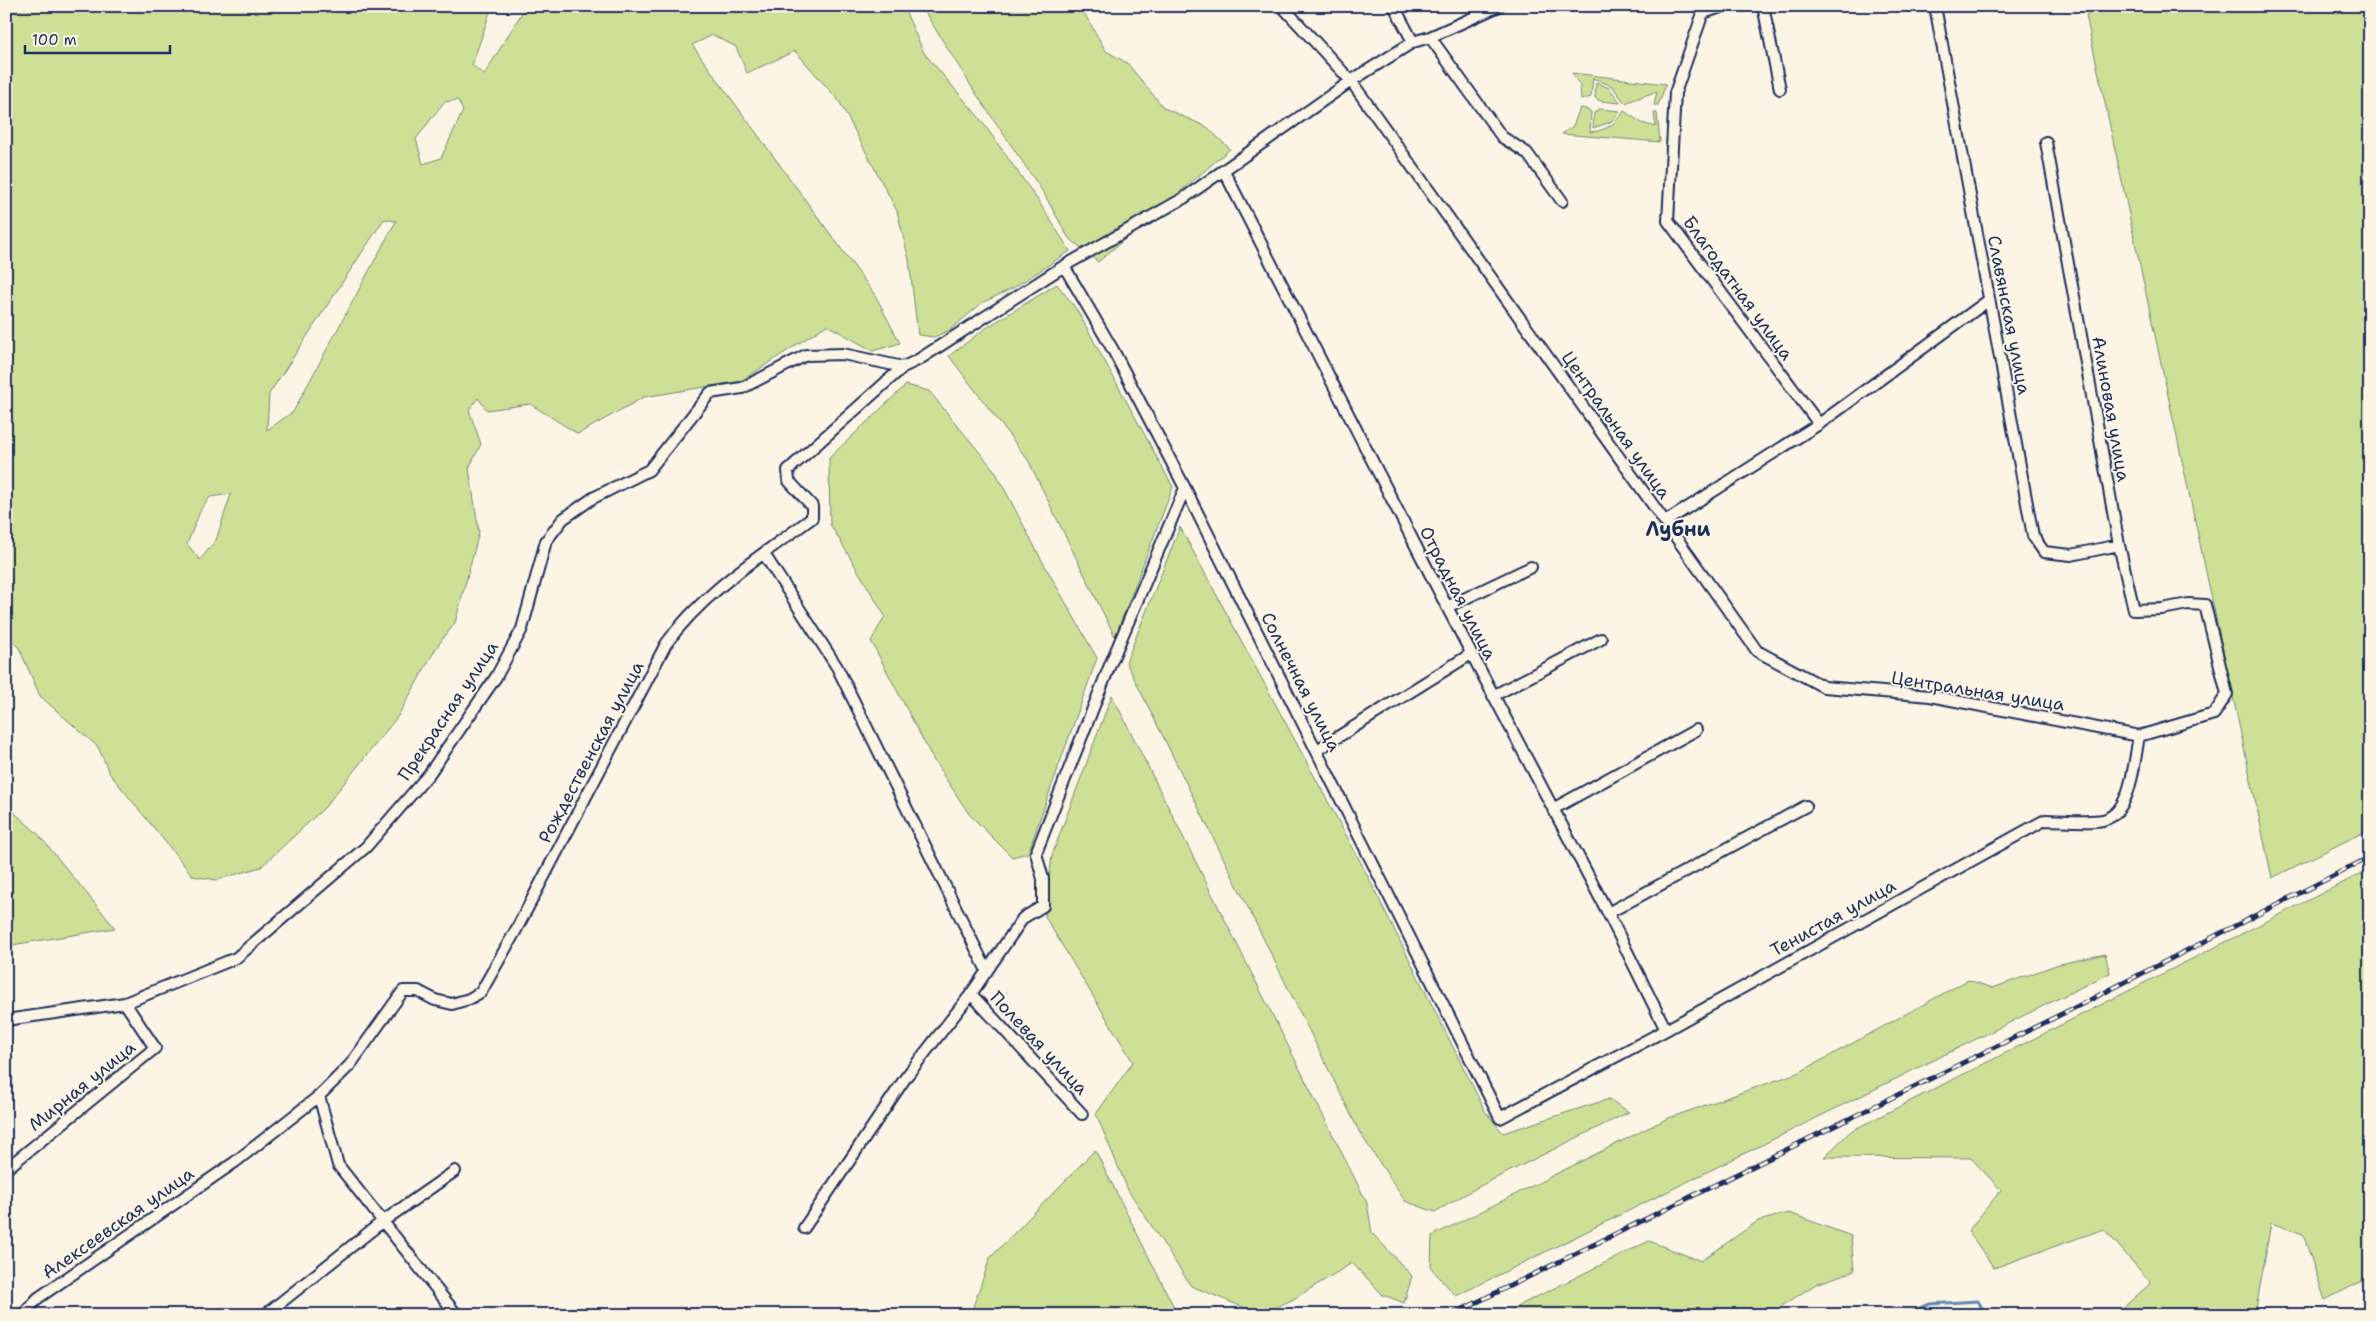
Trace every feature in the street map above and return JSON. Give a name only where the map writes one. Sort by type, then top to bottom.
[{"type":"street","name":"Центральная улица","points":[[1282,6],[1351,82],[1757,651],[1824,686],[1930,696],[2139,736],[2214,714],[2227,694]]},
{"type":"street","points":[[1394,6],[1413,42]]},
{"type":"street","points":[[903,367],[918,360],[1064,266],[1184,198],[1351,82],[1413,42],[1430,37],[1499,6]]},
{"type":"street","name":"Благодатная улица","points":[[1724,6],[1704,14],[1675,93],[1668,221],[1819,424]]},
{"type":"street","points":[[1763,6],[1780,89]]},
{"type":"street","name":"Славянская улица","points":[[1934,6],[2033,536],[2044,552],[2071,555],[2119,545]]},
{"type":"street","points":[[1430,37],[1502,137],[1527,153],[1562,201]]},
{"type":"street","name":"Алиновая улица","points":[[2046,142],[2119,545],[2134,610],[2162,609],[2188,604],[2205,605],[2227,694]]},
{"type":"street","name":"Отрадная улица","points":[[1224,171],[1471,654],[1608,913],[1666,1030]]},
{"type":"street","name":"Солнечная улица","points":[[1064,266],[1112,350],[1185,488],[1500,1118]]},
{"type":"street","points":[[1665,522],[1819,424],[1989,300]]},
{"type":"street","name":"Прекрасная улица","points":[[6,1020],[125,1003],[236,958],[366,846],[429,774],[496,677],[522,629],[546,541],[563,519],[593,498],[648,470],[710,393],[742,388],[806,355],[820,353],[843,354],[903,367]]},
{"type":"street","name":"Рождественская улица","points":[[481,992],[516,930],[666,644],[682,622],[706,599],[812,518],[812,506],[789,481],[788,470],[903,367]]},
{"type":"street","points":[[804,1228],[906,1077],[971,994],[1023,918],[1043,906],[1043,879],[1036,853],[1110,665],[1185,488]]},
{"type":"street","points":[[764,554],[837,667],[987,971]]},
{"type":"street","points":[[1447,607],[1531,567]]},
{"type":"street","points":[[1493,696],[1601,639]]},
{"type":"street","points":[[1317,750],[1471,654]]},
{"type":"street","points":[[1553,808],[1696,730]]},
{"type":"street","name":"Тенистая улица","points":[[1500,1118],[1666,1030],[2045,820],[2103,820],[2115,814],[2126,800],[2139,736]]},
{"type":"street","points":[[1608,913],[1806,806]]},
{"type":"street","name":"Алексеевская улица","points":[[23,1315],[38,1298],[235,1162],[319,1096],[350,1065],[404,990],[418,991],[435,1000],[452,1004],[469,1000],[481,992]]},
{"type":"street","name":"Полевая улица","points":[[971,994],[1082,1114]]},
{"type":"street","name":"Мирная улица","points":[[6,1169],[155,1048],[125,1003]]},
{"type":"street","points":[[319,1096],[338,1164],[457,1315]]},
{"type":"street","points":[[265,1315],[382,1222],[455,1171]]},
{"type":"green space","points":[[6,6],[492,6],[472,65],[484,75],[526,6],[903,6],[924,53],[978,116],[1037,199],[1070,251],[1013,288],[982,303],[950,330],[934,337],[918,335],[909,260],[897,211],[839,101],[795,51],[747,73],[736,47],[713,35],[692,45],[875,295],[900,343],[873,351],[827,325],[741,381],[644,397],[578,434],[530,404],[487,410],[478,398],[469,410],[481,444],[469,468],[479,532],[455,623],[436,648],[398,716],[325,807],[261,867],[216,880],[193,876],[110,774],[98,747],[40,696],[19,648],[6,635]],"holes":[[[458,100],[463,111],[441,158],[423,164],[416,139],[444,102]],[[384,219],[396,221],[293,412],[267,430],[269,394]],[[231,494],[216,540],[200,560],[187,544],[201,509],[210,497]]]},
{"type":"green space","points":[[921,6],[1080,6],[1106,51],[1127,63],[1164,108],[1207,127],[1230,149],[1098,262],[1068,237],[1043,192],[975,92]]},
{"type":"green space","points":[[2100,6],[2370,6],[2370,829],[2272,878],[2086,15]]},
{"type":"green space","points":[[1572,73],[1666,84],[1658,105],[1654,105],[1657,91],[1625,103],[1612,86],[1593,78],[1591,97],[1581,100],[1580,86]]},
{"type":"green space","points":[[1596,82],[1609,88],[1621,103],[1600,101],[1595,98]]},
{"type":"green space","points":[[1580,108],[1591,112],[1590,132],[1610,126],[1624,111],[1642,123],[1656,127],[1654,113],[1657,113],[1660,142],[1562,134],[1573,126]]},
{"type":"green space","points":[[1599,109],[1620,111],[1611,122],[1593,128],[1594,113]]},
{"type":"green space","points":[[1057,284],[1077,310],[1173,487],[1115,637],[1028,460],[949,356],[983,330]]},
{"type":"green space","points":[[906,385],[929,391],[995,471],[1040,557],[1097,658],[1028,853],[1012,857],[969,814],[934,761],[871,641],[885,616],[830,524],[829,458]]},
{"type":"green space","points":[[1180,527],[1360,861],[1485,1111],[1503,1133],[1609,1099],[1629,1112],[1476,1188],[1435,1212],[1405,1201],[1360,1133],[1126,662]]},
{"type":"green space","points":[[1112,695],[1367,1203],[1372,1233],[1412,1276],[1404,1303],[1383,1295],[1352,1263],[1292,1300],[1260,1314],[1191,1286],[1128,1190],[1096,1114],[1133,1062],[1045,917],[1052,855]]},
{"type":"green space","points":[[6,805],[38,834],[115,928],[6,946]]},
{"type":"green space","points":[[2370,869],[2370,1277],[2325,1300],[2303,1234],[2271,1223],[2255,1315],[2115,1315],[2151,1283],[2104,1229],[1994,1268],[1968,1231],[2001,1190],[1971,1158],[1824,1157],[1851,1131]]},
{"type":"green space","points":[[2105,954],[2110,973],[1456,1296],[1431,1268],[1432,1236],[1666,1119],[1800,1072],[1968,980],[1993,988],[2056,965]]},
{"type":"green space","points":[[1095,1150],[1178,1315],[974,1315],[972,1310],[990,1258]]},
{"type":"green space","points":[[1789,1213],[1851,1236],[1854,1271],[1816,1284],[1768,1315],[1500,1315],[1649,1241],[1701,1261],[1758,1221]]},
{"type":"waterway","points":[[1904,1315],[1930,1304],[1978,1301],[1986,1315]]},
{"type":"railway","points":[[1451,1315],[2082,1004],[2370,857]]},
{"type":"district","name":"Лубни","points":[[1678,529]]}]
